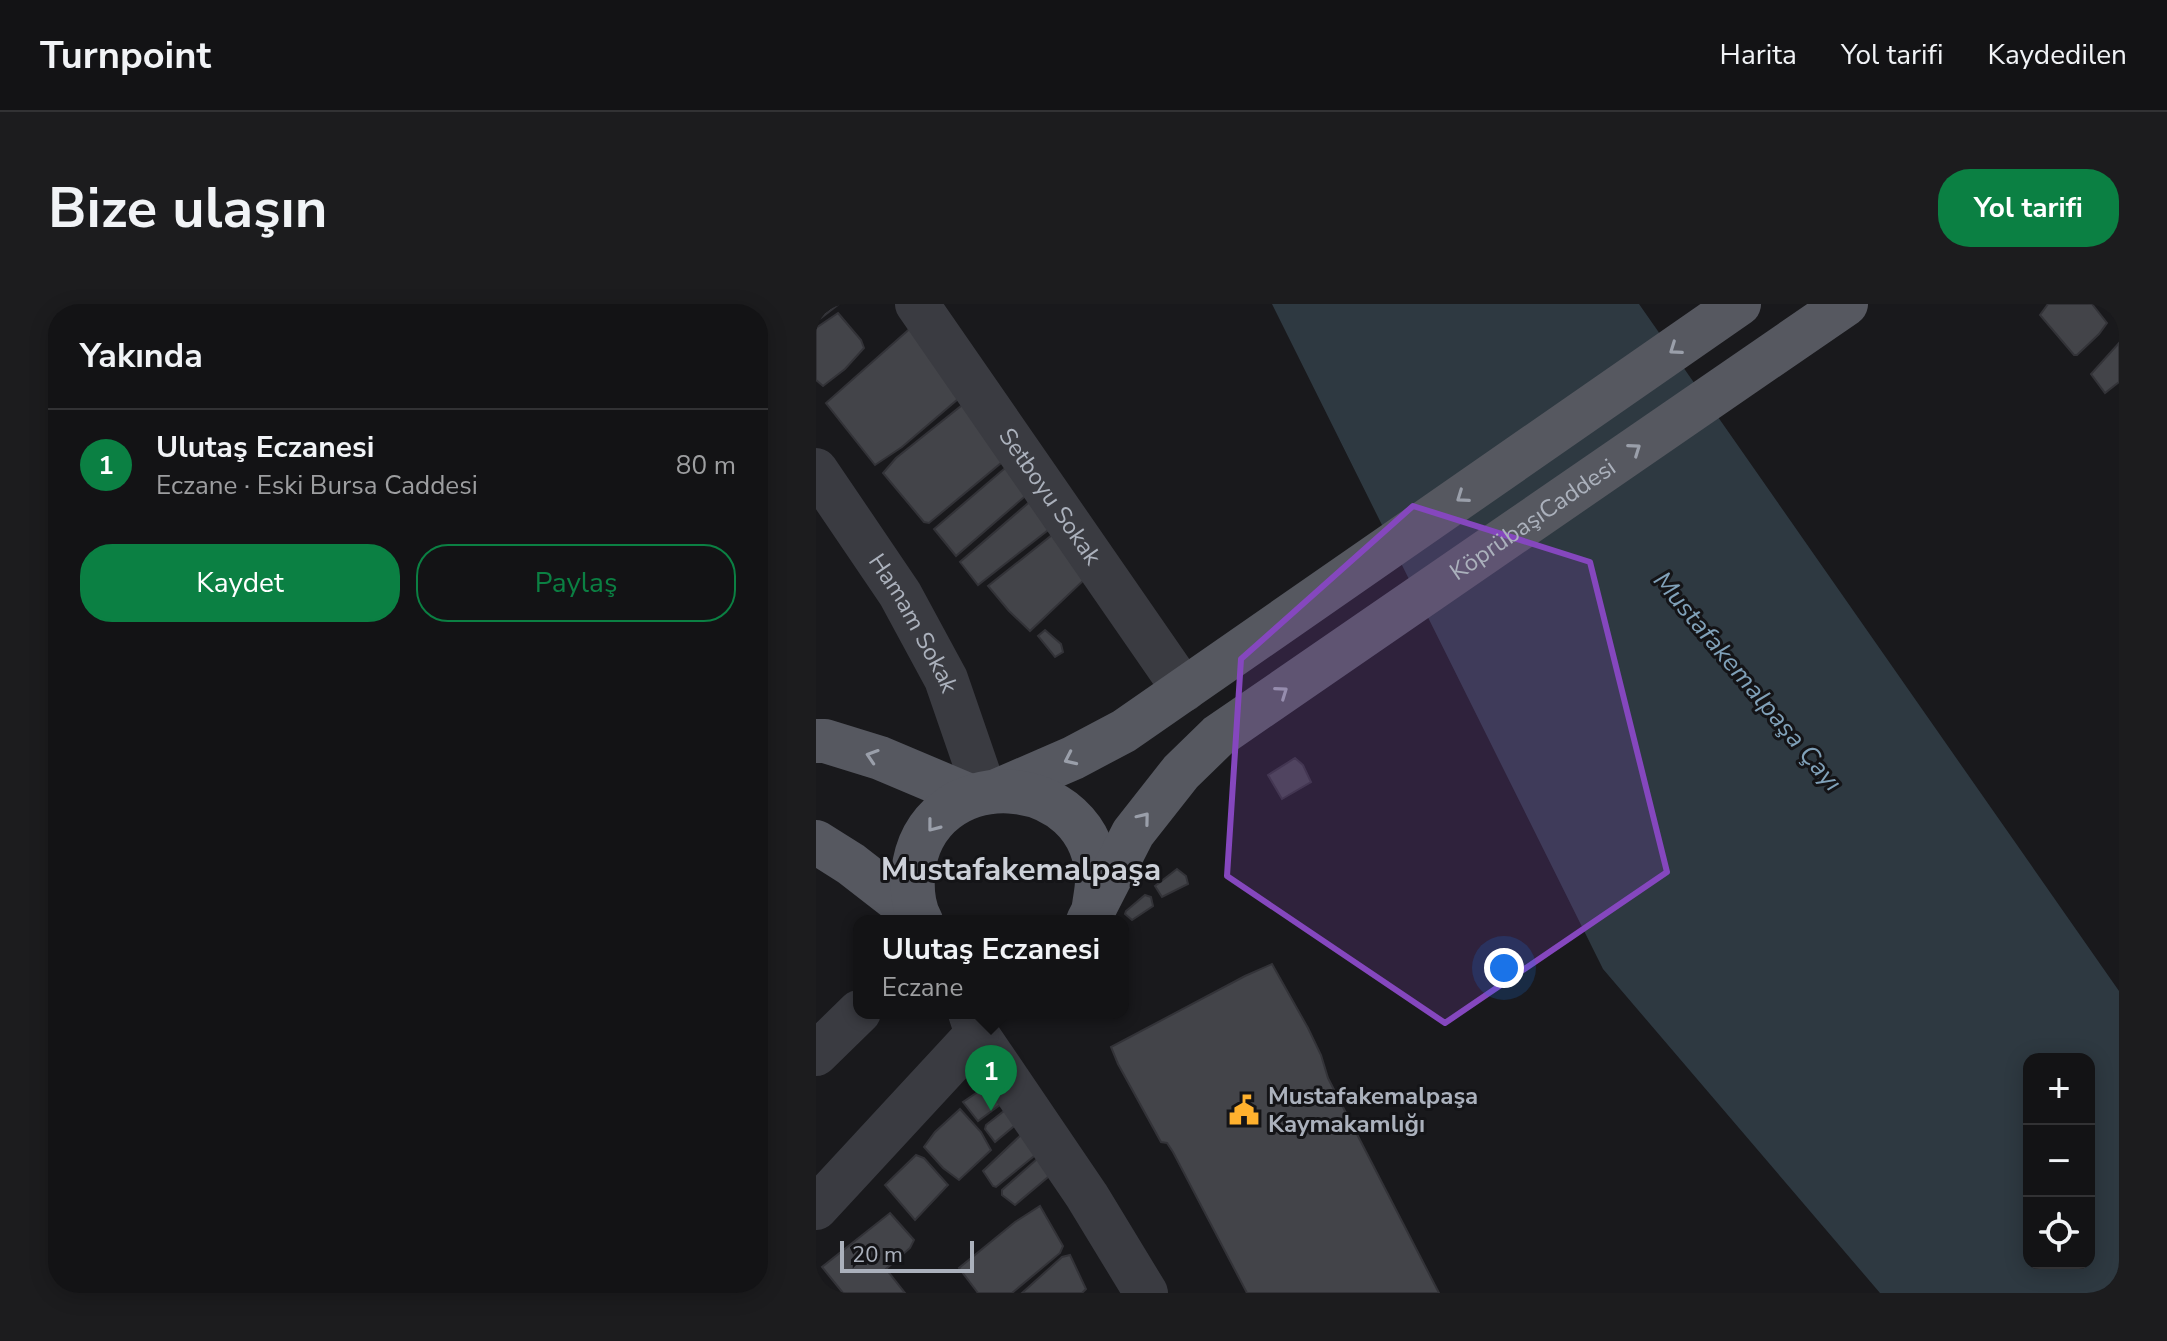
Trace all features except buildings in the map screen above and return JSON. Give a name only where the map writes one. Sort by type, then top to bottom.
[{"type":"main road","points":[[918,915],[912,888],[915,859],[926,833],[945,811],[1073,758],[1124,731],[1739,304]]},
{"type":"main road","name":"KöprübaşıCaddesi","points":[[1091,915],[1133,833],[1181,772],[1218,736],[1846,304]]},
{"type":"main road","points":[[816,741],[825,741],[985,793],[1028,793],[1055,805],[1077,825],[1092,851],[1097,881],[1090,915]]},
{"type":"main road","points":[[816,842],[851,864],[915,915]]},
{"type":"street","name":"Setboyu Sokak","points":[[917,304],[1184,690]]},
{"type":"street","name":"Hamam Sokak","points":[[816,470],[900,594],[946,679],[985,793]]},
{"type":"street","points":[[816,1054],[853,1018]]},
{"type":"street","points":[[816,1208],[973,1024],[1087,1196],[1146,1293]]},
{"type":"highlighted area","points":[[1413,506],[1590,562],[1667,872],[1445,1023],[1227,876],[1241,659]]},
{"type":"water","name":"Mustafakemalpaşa Çayı","points":[[1272,304],[1639,304],[2119,991],[2119,1293],[1880,1293],[1603,969]]},
{"type":"place","name":"Mustafakemalpaşa Kaymakamlığı","points":[[1244,1110]]},
{"type":"place","name":"Ulutaş Eczanesi","points":[[991,1111]]},
{"type":"district","name":"Mustafakemalpaşa","points":[[1021,869]]}]
